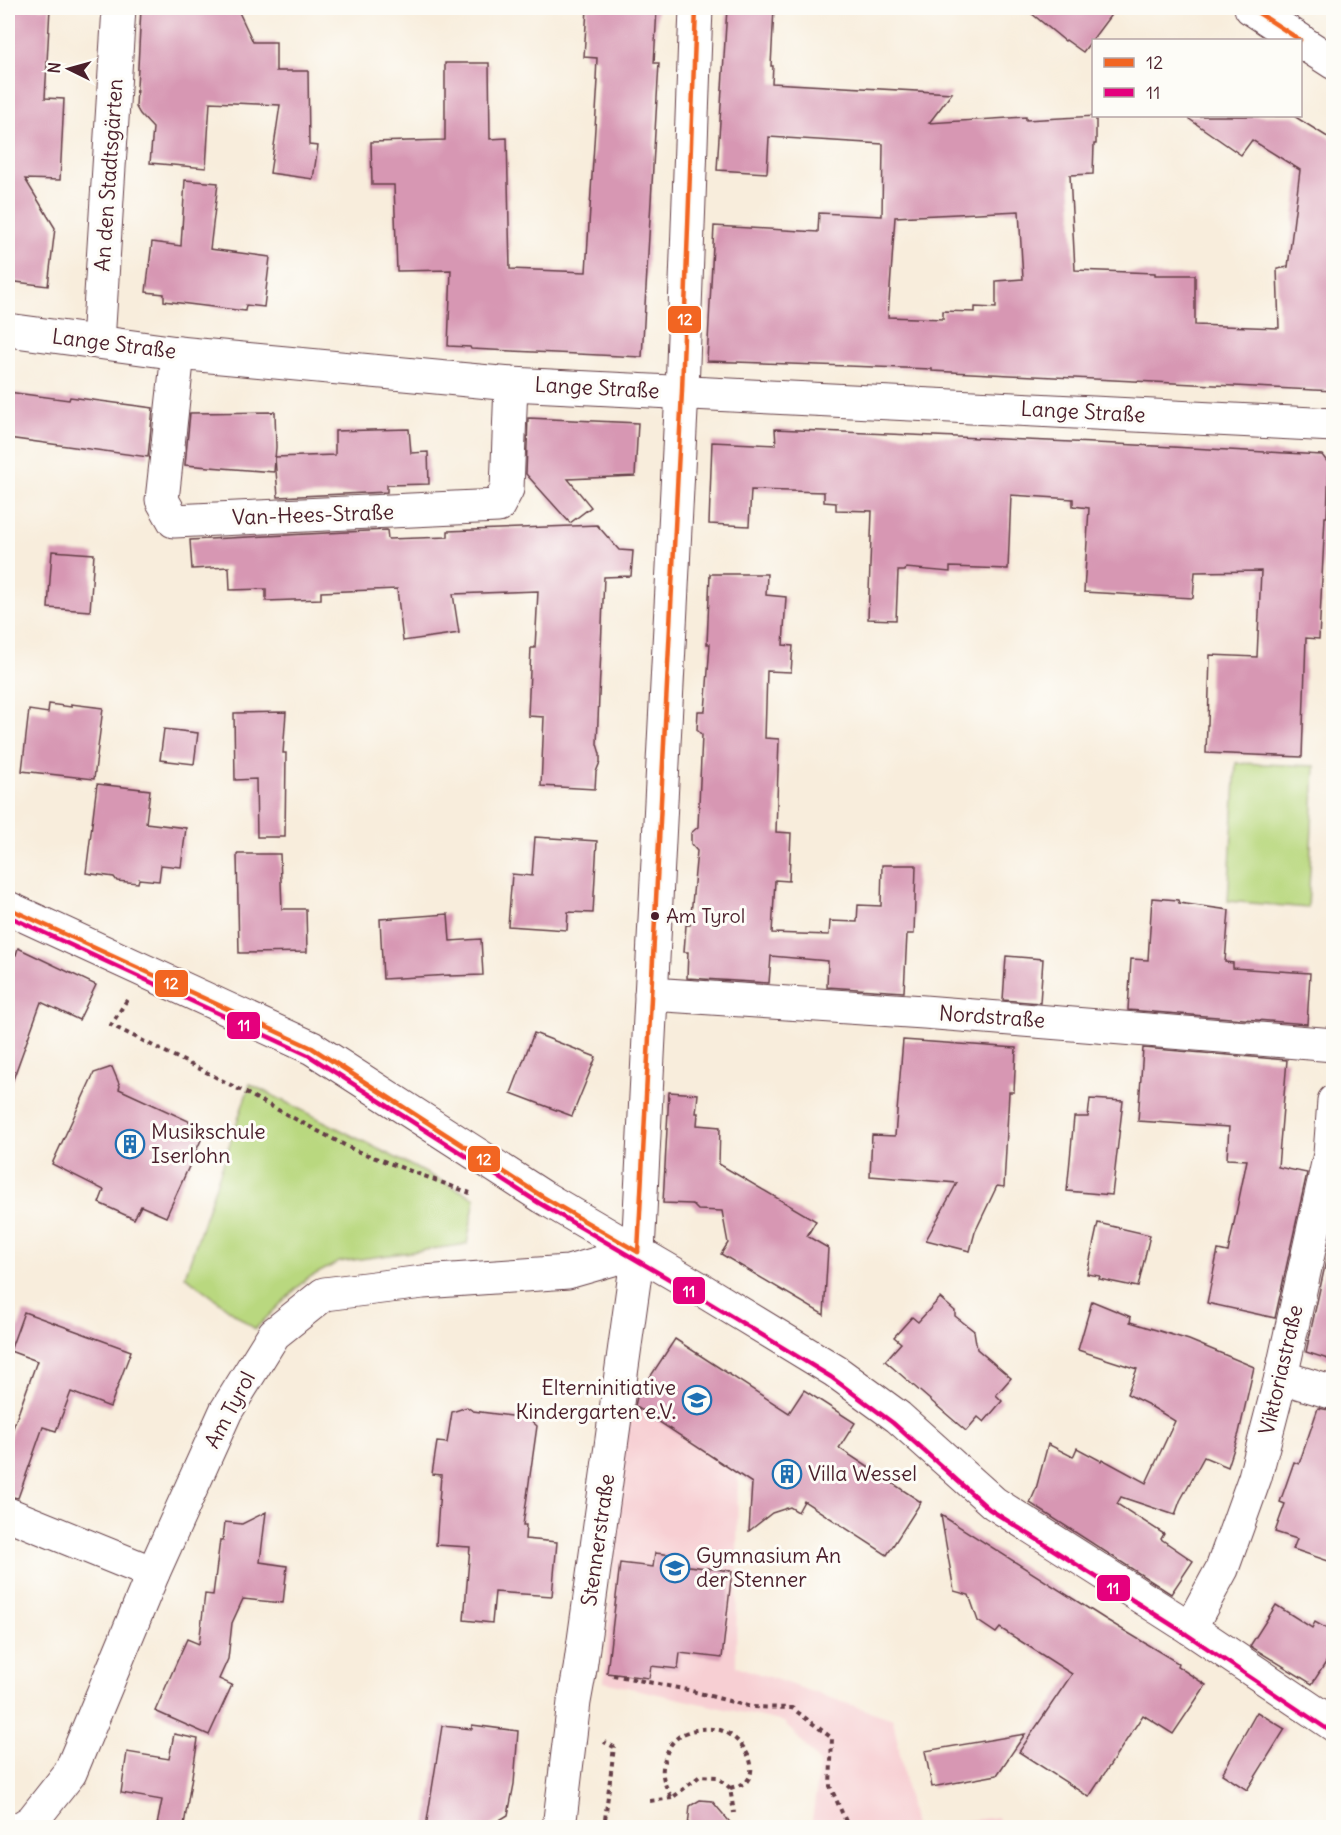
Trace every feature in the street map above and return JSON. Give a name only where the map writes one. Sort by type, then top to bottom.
[{"type":"street","name":"An den Stadtsgärten","points":[[98,342],[119,8]]},
{"type":"street","name":"Stennerstraße","points":[[559,1827],[574,1702],[639,1252],[682,391],[696,8]]},
{"type":"street","points":[[1251,8],[1297,39]]},
{"type":"street","points":[[1302,42],[1334,63]]},
{"type":"street","name":"Lange Straße","points":[[8,330],[178,353],[511,384],[1334,425]]},
{"type":"street","name":"Van-Hees-Straße","points":[[178,353],[162,500],[174,521],[498,506],[507,489],[511,384]]},
{"type":"street","points":[[8,908],[312,1048],[543,1197],[639,1252],[835,1371],[898,1417],[994,1503],[1190,1628],[1334,1725]]},
{"type":"street","name":"Nordstraße","points":[[651,994],[924,1012],[1334,1045]]},
{"type":"street","name":"Viktoriastraße","points":[[1190,1628],[1222,1569],[1255,1477],[1281,1377],[1330,1154],[1334,1101]]},
{"type":"street","name":"Am Tyrol","points":[[21,1827],[33,1821],[69,1773],[153,1573],[226,1411],[274,1334],[324,1294],[423,1282],[568,1272],[639,1252]]},
{"type":"street","points":[[1281,1377],[1334,1393]]},
{"type":"street","points":[[8,1514],[153,1573]]},
{"type":"path","points":[[117,996],[127,1000],[111,1025],[217,1077],[354,1150],[474,1194]]},
{"type":"path","points":[[580,1669],[688,1690],[751,1707],[792,1708],[832,1738],[830,1786],[849,1827]]},
{"type":"path","points":[[672,1798],[664,1785],[662,1766],[671,1743],[685,1733],[700,1728],[722,1731],[740,1742],[751,1762],[749,1779],[744,1784],[730,1788]]},
{"type":"path","points":[[650,1801],[672,1798],[700,1776],[717,1777],[730,1788],[734,1813]]},
{"type":"shaded area","name":"Gymnasium An der Stenner","points":[[625,1393],[738,1469],[736,1666],[893,1719],[914,1827],[811,1827],[820,1763],[784,1722],[604,1682]]},
{"type":"shaded area","points":[[998,1817],[1000,1827],[914,1827]]},
{"type":"green space","points":[[1236,763],[1315,766],[1308,908],[1228,901]]},
{"type":"green space","points":[[250,1084],[475,1198],[467,1244],[339,1262],[306,1279],[255,1329],[185,1276]]},
{"type":"building","points":[[13,8],[50,8],[45,98],[64,99],[60,180],[25,179],[55,228],[48,286],[8,281],[8,106]]},
{"type":"building","points":[[141,8],[237,8],[253,42],[276,42],[276,71],[308,71],[309,145],[318,146],[313,179],[270,173],[280,105],[210,102],[206,168],[150,163],[153,128],[136,107]]},
{"type":"building","points":[[587,8],[657,8],[654,63],[659,63],[642,357],[448,346],[451,270],[397,271],[394,185],[372,185],[371,142],[445,140],[445,63],[489,63],[490,139],[507,138],[510,269],[586,272],[598,80],[596,80],[597,58],[584,57]]},
{"type":"building","points":[[727,8],[774,8],[772,83],[952,93],[929,123],[1026,117],[1026,120],[1096,117],[1093,174],[1070,175],[1075,270],[1195,275],[1195,325],[1279,328],[1277,269],[1288,267],[1300,170],[1252,140],[1241,155],[1186,117],[1296,117],[1334,141],[1334,391],[932,371],[932,369],[707,361],[714,226],[818,232],[819,213],[882,216],[883,144],[769,137],[767,173],[717,170]],"holes":[[[1019,211],[1023,279],[996,281],[996,308],[975,307],[975,312],[943,311],[943,319],[888,317],[895,217]]]},
{"type":"building","points":[[1025,8],[1116,8],[1083,52],[1065,41]]},
{"type":"building","points":[[185,180],[218,183],[210,249],[270,257],[264,307],[246,305],[245,311],[164,301],[164,294],[146,292],[152,242],[181,246]]},
{"type":"building","points":[[8,392],[69,400],[70,397],[153,408],[148,457],[8,438]]},
{"type":"building","points":[[275,412],[274,472],[185,465],[190,413]]},
{"type":"building","points":[[528,418],[638,423],[635,476],[568,479],[591,507],[570,523],[526,474]]},
{"type":"building","points":[[409,429],[411,453],[428,452],[429,484],[387,485],[387,492],[278,497],[275,457],[335,455],[335,431]]},
{"type":"building","points":[[775,429],[1322,455],[1329,464],[1319,639],[1306,638],[1302,757],[1206,753],[1210,655],[1257,657],[1261,571],[1195,572],[1193,598],[1084,592],[1089,508],[1073,506],[1073,499],[1011,495],[1008,569],[950,567],[950,572],[906,568],[905,571],[898,571],[896,620],[868,619],[872,511],[836,510],[836,503],[824,502],[824,492],[751,490],[749,526],[709,524],[712,442],[776,445]]},
{"type":"building","points":[[597,525],[619,550],[633,551],[631,576],[604,577],[597,744],[600,762],[596,772],[595,789],[541,786],[544,717],[528,716],[531,648],[535,648],[538,591],[453,594],[459,633],[403,641],[397,589],[321,592],[321,599],[266,601],[266,589],[230,590],[229,567],[192,569],[190,540],[387,530],[388,539],[448,537],[448,531]]},
{"type":"building","points":[[52,551],[94,554],[90,611],[48,608]]},
{"type":"building","points":[[710,574],[767,574],[766,595],[786,597],[783,645],[793,646],[791,672],[767,671],[765,738],[779,739],[776,832],[791,833],[789,881],[775,880],[772,933],[829,935],[830,921],[857,922],[858,905],[881,906],[882,865],[916,865],[914,934],[907,934],[904,992],[827,987],[828,961],[771,956],[769,983],[687,978],[688,952],[684,952],[686,925],[690,925],[697,851],[691,844],[691,833],[698,827],[702,735],[697,730],[698,711],[705,711],[710,644],[707,644]]},
{"type":"building","points":[[49,704],[103,708],[94,779],[22,771],[29,710],[48,713]]},
{"type":"building","points":[[286,712],[283,753],[286,753],[285,837],[257,837],[256,779],[235,780],[234,713]]},
{"type":"building","points":[[164,729],[198,733],[194,764],[160,760]]},
{"type":"building","points":[[97,784],[150,790],[146,823],[186,828],[181,867],[161,865],[159,881],[139,879],[138,883],[117,881],[114,877],[86,873]]},
{"type":"building","points":[[535,837],[597,841],[593,913],[568,912],[567,930],[508,926],[512,874],[532,876]]},
{"type":"building","points":[[237,854],[280,854],[282,909],[306,909],[307,952],[239,953]]},
{"type":"building","points":[[1152,898],[1178,900],[1179,903],[1229,910],[1225,962],[1233,963],[1233,968],[1310,973],[1307,1024],[1128,1010],[1131,959],[1148,960]]},
{"type":"building","points":[[448,914],[450,941],[481,939],[483,975],[383,979],[380,919]]},
{"type":"building","points":[[18,948],[96,985],[79,1020],[41,1002],[11,1085],[8,1084],[8,951],[16,955]]},
{"type":"building","points":[[1006,956],[1043,959],[1040,1003],[1003,1000]]},
{"type":"building","points":[[534,1033],[596,1057],[572,1116],[511,1093]]},
{"type":"building","points":[[903,1040],[1016,1048],[1014,1092],[1009,1092],[1004,1187],[997,1186],[975,1232],[970,1251],[926,1240],[957,1183],[870,1176],[872,1135],[895,1136]]},
{"type":"building","points":[[1143,1048],[1287,1060],[1278,1167],[1307,1173],[1275,1318],[1207,1303],[1218,1250],[1228,1252],[1247,1160],[1227,1159],[1229,1127],[1138,1121]]},
{"type":"building","name":"Musikschule Iserlohn","points":[[112,1067],[120,1086],[119,1089],[206,1129],[166,1217],[141,1206],[134,1219],[99,1203],[104,1190],[52,1164],[94,1073]]},
{"type":"building","points":[[669,1092],[698,1094],[697,1125],[720,1127],[719,1164],[816,1221],[807,1236],[828,1248],[824,1315],[721,1254],[728,1243],[722,1211],[698,1210],[692,1204],[663,1203]]},
{"type":"building","points":[[1090,1099],[1123,1101],[1112,1195],[1067,1191],[1074,1117],[1088,1117]]},
{"type":"building","points":[[1098,1223],[1150,1235],[1138,1287],[1099,1279],[1100,1276],[1087,1274]]},
{"type":"building","points":[[1334,1225],[1334,1361],[1306,1352]]},
{"type":"building","points":[[940,1298],[955,1311],[955,1316],[974,1331],[977,1349],[1011,1378],[996,1395],[1002,1401],[984,1422],[978,1417],[966,1431],[885,1361],[901,1343],[894,1337],[912,1317],[918,1322]]},
{"type":"building","points":[[1092,1301],[1131,1317],[1130,1322],[1189,1340],[1254,1367],[1239,1433],[1228,1467],[1204,1457],[1175,1515],[1121,1497],[1117,1504],[1164,1534],[1161,1539],[1193,1561],[1171,1594],[1030,1503],[1048,1444],[1073,1457],[1077,1448],[1146,1483],[1175,1421],[1127,1394],[1137,1369],[1078,1350]]},
{"type":"building","points":[[24,1312],[131,1351],[110,1407],[71,1392],[56,1431],[43,1427],[18,1498],[8,1496],[8,1442],[37,1361],[10,1351]]},
{"type":"building","points":[[675,1339],[789,1413],[804,1390],[855,1423],[839,1448],[921,1502],[887,1555],[804,1501],[798,1512],[790,1507],[772,1513],[749,1531],[752,1483],[635,1406],[637,1397]]},
{"type":"building","points":[[467,1407],[473,1411],[518,1417],[524,1414],[537,1426],[523,1525],[526,1525],[525,1539],[557,1542],[552,1596],[495,1592],[492,1623],[464,1620],[470,1547],[436,1545],[441,1475],[432,1474],[437,1442],[447,1443],[452,1412]]},
{"type":"building","points":[[1318,1408],[1334,1411],[1334,1563],[1293,1549],[1297,1539],[1275,1532],[1285,1504],[1280,1502],[1294,1462],[1299,1464]]},
{"type":"building","points":[[266,1512],[260,1562],[287,1566],[283,1603],[243,1599],[232,1623],[228,1659],[219,1679],[232,1685],[209,1735],[155,1711],[187,1639],[199,1644],[205,1594],[213,1595],[220,1540],[223,1540],[225,1522],[242,1524]]},
{"type":"building","points":[[941,1515],[1178,1663],[1177,1666],[1206,1685],[1173,1734],[1143,1715],[1089,1797],[1019,1752],[1072,1674],[1000,1628],[996,1633],[978,1621],[969,1595],[954,1591]]},
{"type":"building","points":[[655,1553],[682,1556],[680,1565],[732,1571],[722,1658],[680,1653],[678,1669],[651,1666],[649,1678],[607,1673],[620,1563],[653,1567]]},
{"type":"building","points":[[1276,1605],[1312,1628],[1315,1622],[1334,1633],[1334,1650],[1312,1684],[1250,1646]]},
{"type":"building","points":[[1257,1712],[1285,1729],[1247,1790],[1222,1774]]},
{"type":"building","points":[[472,1725],[518,1731],[514,1784],[508,1815],[488,1827],[426,1827],[442,1726],[472,1729]]},
{"type":"building","points":[[174,1734],[198,1739],[184,1825],[157,1825],[162,1800],[121,1793],[127,1752],[169,1759]]},
{"type":"building","points":[[1025,1734],[997,1775],[932,1787],[925,1751]]},
{"type":"building","points":[[700,1800],[712,1801],[734,1827],[688,1827],[690,1806]]},
{"type":"transit line","name":"12","points":[[638,1252],[682,391],[696,8]]},
{"type":"transit line","name":"12","points":[[1251,8],[1298,39]]},
{"type":"transit line","name":"12","points":[[8,908],[312,1048],[543,1197],[638,1252]]},
{"type":"transit line","name":"11","points":[[8,916],[308,1055],[539,1203],[831,1377],[893,1423],[989,1509],[1186,1634],[1330,1731]]},
{"type":"place","name":"Am Tyrol","points":[[655,916]]},
{"type":"place","name":"Musikschule Iserlohn","points":[[130,1144]]},
{"type":"place","name":"Elterninitiative Kindergarten e.V.","points":[[697,1400]]},
{"type":"place","name":"Villa Wessel","points":[[787,1474]]},
{"type":"place","name":"Gymnasium An der Stenner","points":[[675,1568]]}]
